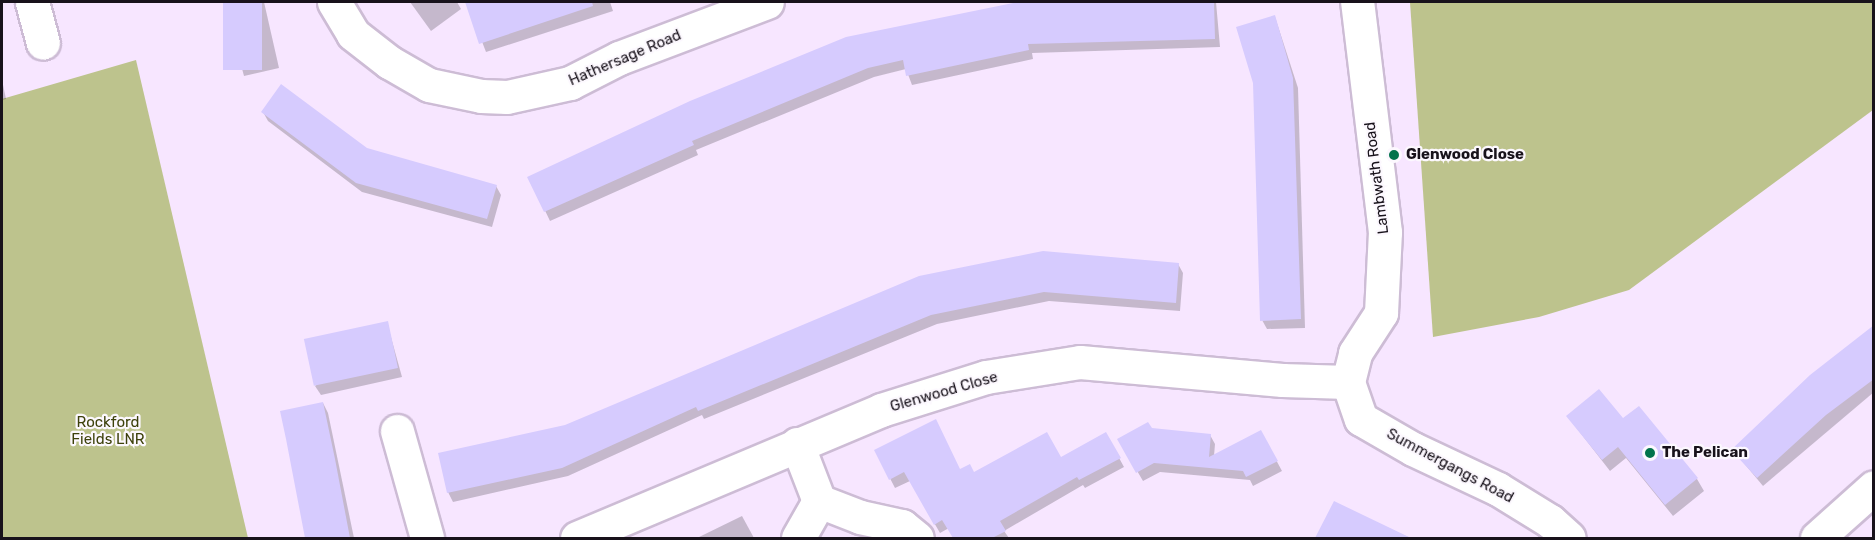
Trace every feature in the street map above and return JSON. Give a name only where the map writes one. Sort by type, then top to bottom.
[{"type":"street","points":[[32,2],[43,43]]},
{"type":"street","name":"Hathersage Road","points":[[334,2],[353,34],[389,62],[429,85],[481,96],[513,96],[570,83],[713,11],[767,2]]},
{"type":"street","name":"Lambwath Road","points":[[1348,382],[1355,353],[1381,313],[1385,232],[1358,2]]},
{"type":"street","name":"Glenwood Close","points":[[577,538],[881,410],[986,377],[1080,362],[1282,380],[1348,382]]},
{"type":"street","name":"Summergangs Road","points":[[1348,382],[1361,419],[1413,449],[1498,489],[1550,521],[1569,538]]},
{"type":"street","points":[[397,431],[427,538]]},
{"type":"street","points":[[797,444],[819,501],[860,517],[902,526],[917,538]]},
{"type":"street","points":[[1821,536],[1874,487]]},
{"type":"street","points":[[798,538],[819,501]]},
{"type":"green space","points":[[1410,2],[1873,2],[1873,110],[1629,290],[1539,317],[1433,337]]},
{"type":"green space","name":"Rockford Fields LNR","points":[[136,60],[248,538],[2,538],[2,99]]},
{"type":"building","points":[[223,2],[262,2],[262,70],[223,70]]},
{"type":"building","points":[[465,2],[592,2],[593,6],[479,44]]},
{"type":"building","points":[[1018,2],[1214,2],[1215,39],[1028,44],[1029,50],[906,76],[903,60],[868,68],[692,141],[694,145],[544,212],[527,177],[690,101],[846,37]]},
{"type":"building","points":[[1275,15],[1293,78],[1301,319],[1260,321],[1253,83],[1236,27]]},
{"type":"building","points":[[281,84],[367,148],[497,185],[487,219],[356,183],[261,112]]},
{"type":"building","points":[[1043,251],[1179,263],[1176,303],[1044,292],[931,315],[698,411],[696,407],[562,468],[447,493],[438,453],[565,425],[919,276]]},
{"type":"building","points":[[388,321],[398,368],[314,386],[304,339]]},
{"type":"building","points":[[1874,325],[1874,379],[1826,415],[1757,478],[1731,450],[1810,375]]},
{"type":"building","name":"The Pelican","points":[[1599,389],[1623,418],[1639,406],[1698,478],[1665,505],[1618,447],[1602,460],[1566,416]]},
{"type":"building","points":[[323,402],[350,538],[305,538],[280,411]]},
{"type":"building","points":[[936,419],[960,469],[970,464],[974,472],[1047,432],[1061,457],[1106,432],[1121,458],[1079,480],[1077,477],[1000,521],[1006,531],[992,538],[953,538],[942,520],[934,525],[904,472],[889,480],[874,450]]},
{"type":"building","points":[[1148,422],[1152,428],[1211,434],[1209,457],[1261,430],[1278,461],[1246,477],[1243,471],[1154,463],[1136,473],[1117,439]]},
{"type":"building","points":[[1334,501],[1361,514],[1411,538],[1315,538]]},
{"type":"place","name":"Glenwood Close","points":[[1394,155]]},
{"type":"place","name":"The Pelican","points":[[1650,453]]}]
